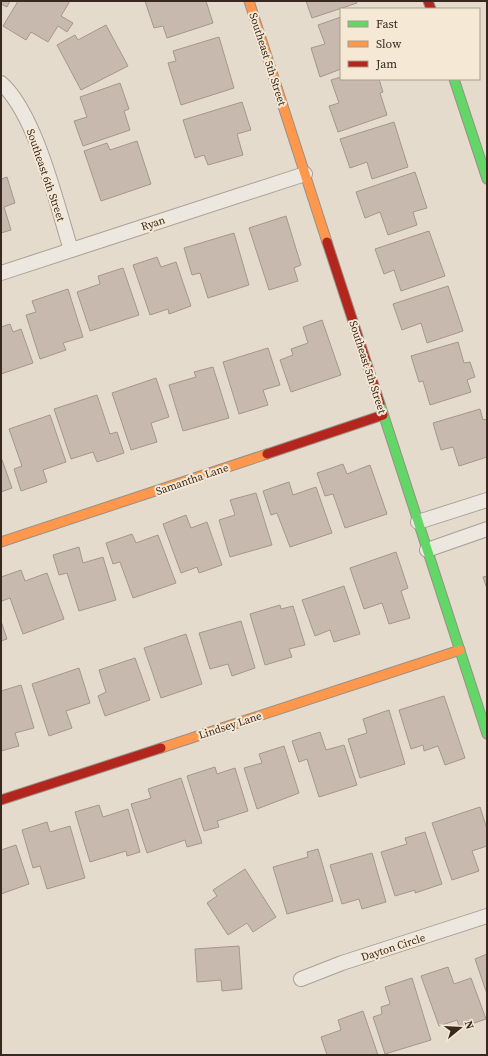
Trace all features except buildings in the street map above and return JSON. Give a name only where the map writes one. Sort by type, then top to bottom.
[{"type":"street","name":"Southeast 5th Street","points":[[249,1],[487,734]]},
{"type":"street","points":[[454,80],[487,179]]},
{"type":"street","name":"Southeast 6th Street","points":[[1,83],[18,104],[39,148],[71,250]]},
{"type":"street","name":"Ryan","points":[[1,273],[305,174]]},
{"type":"street","name":"Samantha Lane","points":[[1,542],[383,415]]},
{"type":"street","points":[[418,522],[487,500]]},
{"type":"street","points":[[427,550],[487,529]]},
{"type":"street","name":"Lindsey Lane","points":[[1,800],[460,650]]},
{"type":"street","name":"Dayton Circle","points":[[301,979],[342,963],[487,916]]},
{"type":"traffic: fast","points":[[454,80],[487,179]]},
{"type":"traffic: fast","points":[[380,404],[487,734]]},
{"type":"traffic: slow","points":[[249,1],[327,242]]},
{"type":"traffic: slow","points":[[1,542],[267,454]]},
{"type":"traffic: slow","points":[[161,748],[460,650]]},
{"type":"traffic: jam","points":[[428,1],[431,8]]},
{"type":"traffic: jam","points":[[327,242],[380,404]]},
{"type":"traffic: jam","points":[[267,454],[383,415]]},
{"type":"traffic: jam","points":[[1,800],[161,748]]}]
